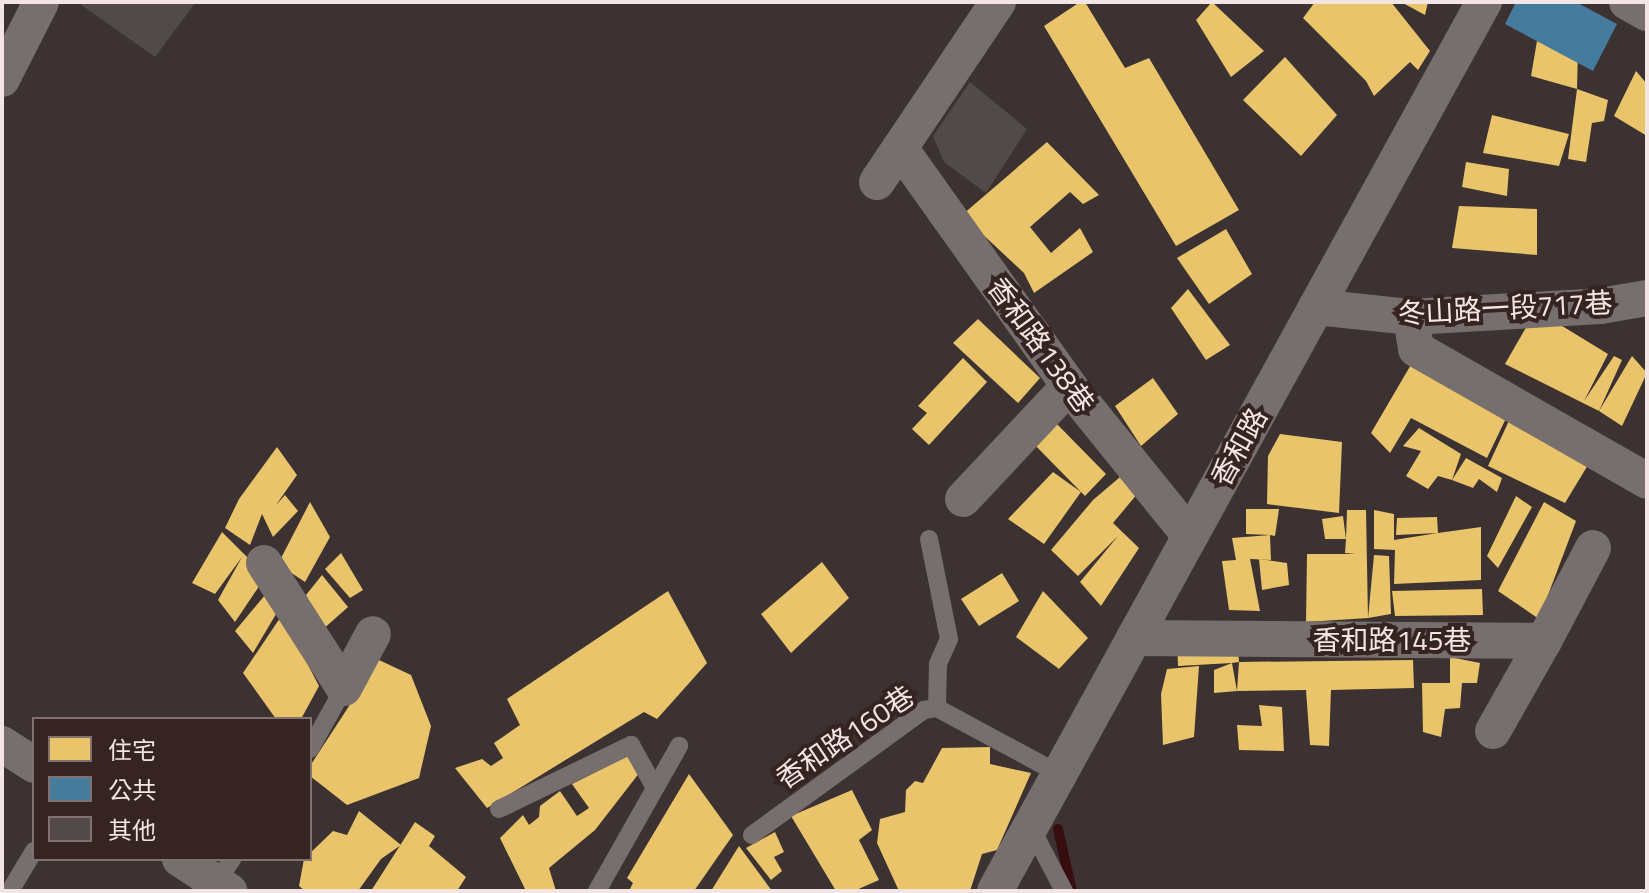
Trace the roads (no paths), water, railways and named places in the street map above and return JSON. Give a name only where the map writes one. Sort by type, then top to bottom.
[{"type":"street","points":[[2,79],[41,2]]},
{"type":"street","points":[[877,182],[998,2]]},
{"type":"street","name":"香和路","points":[[995,891],[1056,772],[1134,638],[1484,2]]},
{"type":"street","points":[[1627,2],[1647,13]]},
{"type":"street","name":"香和路138巷","points":[[900,148],[1069,386],[1190,536]]},
{"type":"street","name":"冬山路一段717巷","points":[[1316,307],[1411,317],[1600,306],[1647,298]]},
{"type":"street","points":[[1411,317],[1416,349],[1647,481]]},
{"type":"street","points":[[963,499],[1069,386]]},
{"type":"street","points":[[1493,731],[1593,548]]},
{"type":"street","points":[[264,563],[344,688],[373,634]]},
{"type":"street","name":"香和路145巷","points":[[1134,638],[1544,641]]},
{"type":"street","points":[[2,744],[32,764]]},
{"type":"lane","points":[[929,539],[949,639],[938,664],[937,708]]},
{"type":"lane","points":[[312,745],[344,688]]},
{"type":"lane","name":"香和路160巷","points":[[752,835],[924,710],[937,708],[1056,772]]},
{"type":"lane","points":[[499,809],[631,745],[655,788]]},
{"type":"lane","points":[[597,891],[679,746]]},
{"type":"lane","points":[[1029,825],[1064,891]]},
{"type":"lane","points":[[5,891],[32,854]]},
{"type":"waterway","points":[[1058,829],[1072,891]]}]
